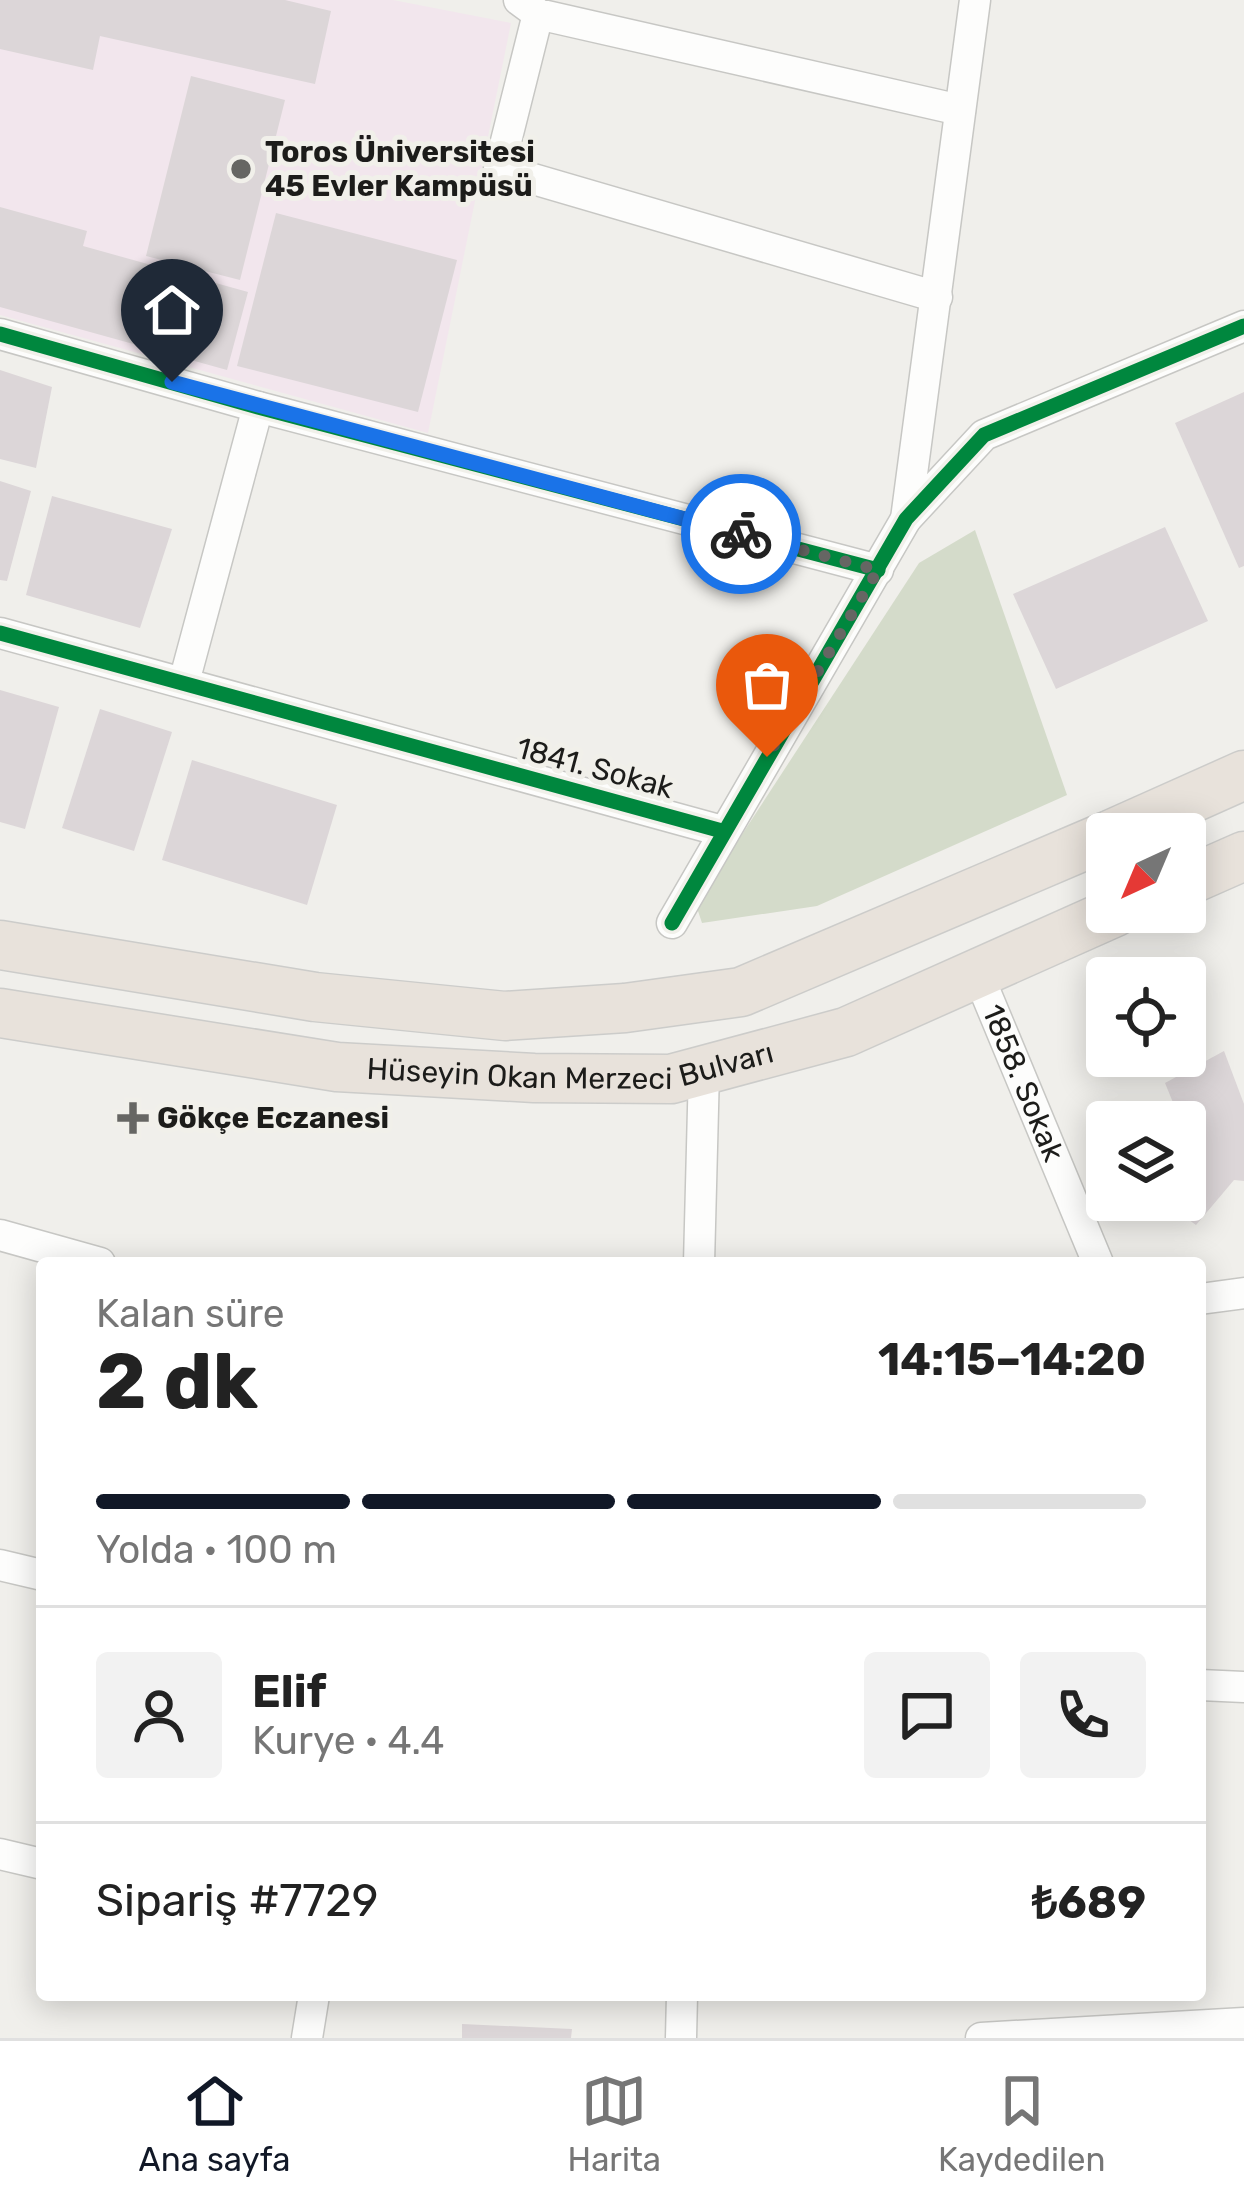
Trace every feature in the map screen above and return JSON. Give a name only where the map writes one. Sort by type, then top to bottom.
[{"type":"main road","name":"Hüseyin Okan Merzeci Bulvarı","points":[[1158,813],[1244,775]]},
{"type":"main road","name":"Hüseyin Okan Merzeci Bulvarı","points":[[0,945],[339,999],[506,1016],[626,1009],[741,992],[1086,845]]},
{"type":"main road","points":[[1206,872],[1244,856]]},
{"type":"main road","name":"Hüseyin Okan Merzeci Bulvarı","points":[[0,1012],[337,1067],[534,1078],[671,1079],[846,1032],[1086,925]]},
{"type":"street","points":[[906,519],[975,0]]},
{"type":"street","points":[[937,297],[499,169],[528,7],[961,110]]},
{"type":"street","points":[[672,923],[906,519],[984,435],[1244,326]]},
{"type":"street","points":[[0,334],[878,570]]},
{"type":"street","points":[[184,682],[258,406]]},
{"type":"street","name":"1841. Sokak","points":[[0,633],[722,831]]},
{"type":"street","name":"1858. Sokak","points":[[977,972],[1096,1257]]},
{"type":"street","points":[[699,1257],[704,1070]]},
{"type":"street","points":[[0,1235],[79,1257]]},
{"type":"street","points":[[1206,1298],[1244,1293]]},
{"type":"street","points":[[0,1565],[36,1574]]},
{"type":"street","points":[[1206,1684],[1244,1687]]},
{"type":"street","points":[[0,1854],[36,1863]]},
{"type":"street","points":[[308,2038],[313,2001]]},
{"type":"street","points":[[681,2038],[682,2001]]},
{"type":"street","points":[[981,2038],[1244,2023]]},
{"type":"shaded area","name":"Toros Üniversitesi 45 Evler Kampüsü","points":[[0,0],[393,0],[511,23],[428,433],[0,315]]},
{"type":"green space","points":[[975,530],[1067,795],[817,906],[702,923],[696,905],[919,563]]},
{"type":"building","points":[[0,0],[285,0],[331,11],[315,84],[100,36],[93,70],[0,49]]},
{"type":"building","points":[[191,76],[285,100],[240,280],[146,256]]},
{"type":"building","points":[[0,207],[87,231],[83,246],[248,292],[227,370],[0,307]]},
{"type":"building","points":[[276,213],[457,260],[418,412],[237,366]]},
{"type":"building","points":[[0,370],[52,387],[36,468],[0,459]]},
{"type":"building","points":[[1244,392],[1244,566],[1239,568],[1175,423]]},
{"type":"building","points":[[0,481],[31,491],[7,581],[0,580]]},
{"type":"building","points":[[52,496],[172,529],[140,628],[26,595]]},
{"type":"building","points":[[1165,527],[1208,621],[1056,689],[1013,594]]},
{"type":"building","points":[[0,690],[59,707],[25,829],[0,822]]},
{"type":"building","points":[[100,709],[172,732],[134,851],[62,828]]},
{"type":"building","points":[[192,760],[337,805],[307,905],[162,860]]},
{"type":"building","points":[[1224,1051],[1244,1104],[1244,1181],[1234,1180],[1206,1213],[1206,1101],[1172,1101],[1165,1083],[1176,1077],[1206,1077],[1206,1061]]},
{"type":"building","points":[[462,2024],[572,2029],[571,2038],[462,2038]]},
{"type":"cycle path","points":[[672,923],[906,519],[984,435],[1244,326]]},
{"type":"cycle path","points":[[0,334],[878,570]]},
{"type":"cycle path","points":[[0,633],[722,831]]},
{"type":"way so far","points":[[741,534],[878,570],[767,757]]},
{"type":"place","name":"Toros Üniversitesi 45 Evler Kampüsü","points":[[241,169]]},
{"type":"place","name":"Gökçe Eczanesi","points":[[133,1118]]},
{"type":"route","points":[[172,382],[741,534]]}]
